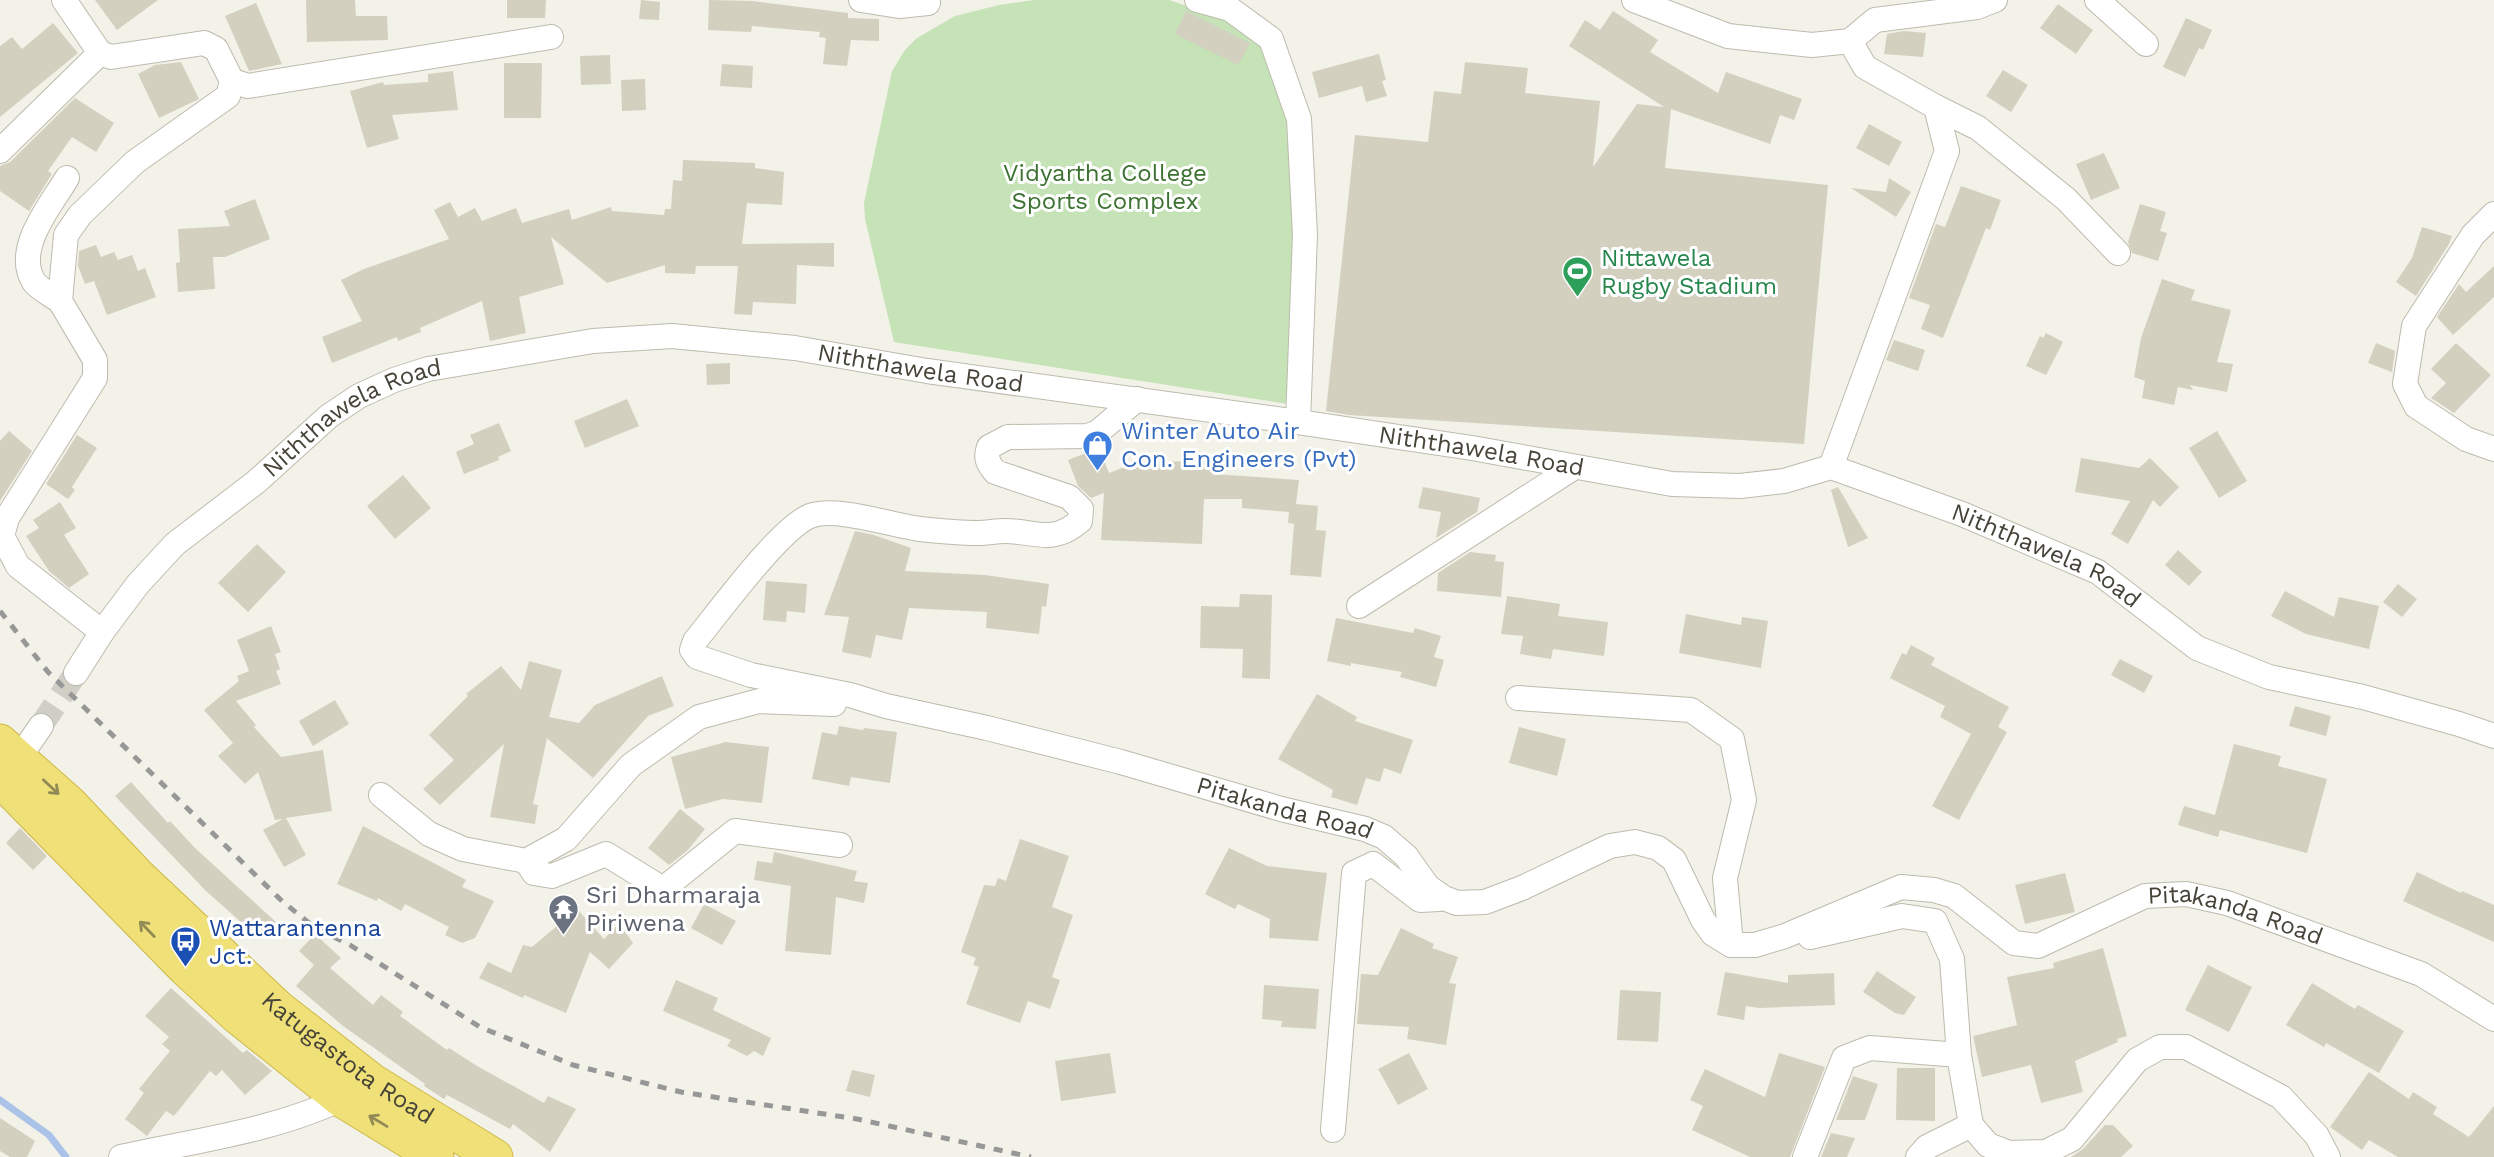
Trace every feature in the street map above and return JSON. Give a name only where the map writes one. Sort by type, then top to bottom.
[{"type":"highway","name":"Katugastota Road","points":[[5,765],[69,803],[138,876],[278,1008],[373,1082],[495,1157]]},
{"type":"highway","name":"Katugastota Road","points":[[5,765],[186,969],[236,1014],[341,1099],[436,1157]]},
{"type":"street","points":[[60,301],[66,235],[80,215],[135,162],[228,96],[232,80],[216,49],[204,43],[111,57],[100,53],[64,0]]},
{"type":"street","points":[[860,0],[899,6],[933,1]]},
{"type":"street","points":[[1197,0],[1234,4],[1271,39],[1299,119],[1305,234],[1298,422]]},
{"type":"street","points":[[1634,0],[1728,36],[1812,45],[1850,41],[1875,20],[1977,7],[1995,0]]},
{"type":"street","points":[[2097,0],[2147,44]]},
{"type":"street","points":[[232,80],[248,86],[551,37]]},
{"type":"street","points":[[1850,41],[1865,67],[1978,128],[2066,199],[2118,253]]},
{"type":"street","points":[[0,151],[100,53]]},
{"type":"street","points":[[1831,467],[1947,151],[1936,107]]},
{"type":"street","points":[[67,178],[31,237],[27,259],[34,282],[60,301],[95,360],[95,378],[7,518],[2,536],[18,566],[102,632]]},
{"type":"street","points":[[2494,214],[2473,236],[2414,327],[2405,384],[2416,406],[2466,439],[2494,449]]},
{"type":"street","name":"Niththawela Road","points":[[76,673],[102,632],[138,584],[175,544],[256,482],[329,416],[359,396],[428,369],[593,341],[672,336],[795,348],[927,371],[1298,422],[1472,448],[1672,484],[1740,486],[1784,481],[1831,467],[1962,514],[2098,572],[2197,648],[2269,677],[2362,697],[2494,736]]},
{"type":"street","name":"Pitakanda Road","points":[[1137,399],[1098,432],[1088,436],[1008,437],[989,447],[988,463],[995,472],[1069,497],[1082,509],[1080,522],[1070,530],[1054,536],[1006,531],[978,533],[920,529],[827,512],[809,517],[796,525],[772,549],[695,641],[692,650],[697,657],[751,676],[850,695],[886,706],[987,728],[1121,762],[1281,809],[1365,829],[1384,837],[1406,856],[1428,887],[1444,898]]},
{"type":"street","points":[[1359,606],[1573,467]]},
{"type":"street","points":[[1518,698],[1691,710],[1732,739],[1744,800],[1725,878],[1731,945]]},
{"type":"street","points":[[381,795],[429,834],[463,849],[526,861],[566,839],[631,765],[699,717],[759,701],[886,706]]},
{"type":"street","points":[[5,765],[41,726]]},
{"type":"street","points":[[526,861],[534,873],[552,876],[606,854],[663,889],[735,831],[840,845]]},
{"type":"street","points":[[1334,1130],[1354,873],[1373,864],[1420,900],[1444,898],[1457,903],[1485,902],[1610,846],[1635,842],[1658,848],[1674,860],[1703,920],[1713,934],[1731,945]]},
{"type":"street","name":"Pitakanda Road","points":[[1731,945],[1755,945],[1785,936],[1902,887],[1934,890],[1954,897],[2014,943],[2038,947],[2145,896],[2186,894],[2227,903],[2421,974],[2494,1019]]},
{"type":"street","points":[[1785,936],[1807,938],[1902,916],[1935,921],[1952,959],[1959,1055],[1971,1125],[1988,1145],[2009,1153],[2047,1155],[2071,1139],[2137,1060],[2160,1047],[2186,1047],[2281,1097],[2317,1136],[2328,1157]]},
{"type":"street","points":[[1805,1157],[1844,1058],[1870,1048],[1959,1055]]},
{"type":"street","points":[[121,1157],[260,1127],[306,1114],[373,1082]]},
{"type":"street","points":[[1918,1157],[1927,1147],[1971,1125]]},
{"type":"green space","name":"Vidyartha College Sports Complex","points":[[1034,0],[1169,0],[1217,16],[1268,46],[1295,144],[1288,404],[894,342],[865,219],[864,203],[892,71],[905,50],[917,38],[955,16]]},
{"type":"building","points":[[95,0],[158,0],[117,30]]},
{"type":"building","points":[[306,0],[355,0],[356,16],[387,16],[388,40],[307,42]]},
{"type":"building","points":[[507,0],[546,0],[545,18],[507,18]]},
{"type":"building","points":[[641,0],[660,2],[659,20],[639,19]]},
{"type":"building","points":[[709,0],[752,1],[848,13],[848,18],[879,19],[879,41],[851,40],[847,66],[823,64],[826,38],[819,37],[820,32],[752,26],[751,32],[708,30]]},
{"type":"building","points":[[256,3],[282,64],[249,71],[225,16]]},
{"type":"building","points":[[2058,4],[2093,30],[2076,54],[2040,28]]},
{"type":"building","points":[[1186,11],[1250,43],[1238,65],[1175,34]]},
{"type":"building","name":"Nittawela Rugby Stadium","points":[[1613,11],[1658,40],[1650,52],[1718,93],[1726,72],[1802,99],[1794,120],[1780,115],[1770,144],[1671,109],[1665,168],[1828,185],[1804,444],[1349,415],[1326,411],[1355,135],[1428,142],[1434,91],[1461,94],[1465,62],[1528,68],[1525,93],[1600,101],[1593,167],[1637,104],[1664,107],[1569,46],[1585,20],[1600,30]]},
{"type":"building","points":[[2186,18],[2212,30],[2203,50],[2199,48],[2185,77],[2163,67]]},
{"type":"building","points":[[53,23],[78,53],[0,117],[0,46],[12,37],[22,49]]},
{"type":"building","points":[[1904,31],[1926,33],[1923,57],[1884,54],[1887,34]]},
{"type":"building","points":[[1379,54],[1386,80],[1382,81],[1387,96],[1366,102],[1362,86],[1319,98],[1312,72]]},
{"type":"building","points":[[610,55],[611,84],[581,85],[580,56]]},
{"type":"building","points":[[181,62],[199,99],[159,118],[138,74],[155,65]]},
{"type":"building","points":[[504,63],[542,63],[541,118],[504,118]]},
{"type":"building","points":[[722,64],[753,66],[752,88],[720,86]]},
{"type":"building","points":[[2003,70],[2028,85],[2011,112],[1986,96]]},
{"type":"building","points":[[453,71],[458,110],[392,115],[399,139],[367,148],[350,91],[383,82],[384,85],[428,82],[428,74]]},
{"type":"building","points":[[645,79],[646,110],[622,111],[621,80]]},
{"type":"building","points":[[75,98],[114,123],[96,152],[72,137],[48,171],[52,174],[29,211],[0,191],[0,166],[10,162]]},
{"type":"building","points":[[1869,124],[1902,142],[1889,166],[1856,148]]},
{"type":"building","points":[[2104,153],[2120,188],[2091,200],[2076,164]]},
{"type":"building","points":[[683,160],[755,163],[755,168],[784,172],[782,205],[747,203],[742,244],[834,243],[834,267],[797,265],[796,304],[753,302],[752,315],[734,314],[738,266],[696,266],[695,274],[665,273],[665,265],[607,283],[551,237],[564,284],[519,297],[526,333],[490,341],[482,301],[420,328],[421,332],[398,341],[397,337],[332,363],[322,337],[362,321],[341,280],[364,269],[449,239],[434,210],[450,202],[458,217],[475,208],[482,221],[516,208],[522,223],[569,209],[572,220],[611,207],[612,211],[664,215],[665,209],[671,209],[673,180],[682,181]]},
{"type":"building","points":[[1889,178],[1911,192],[1896,217],[1851,188],[1886,192]]},
{"type":"building","points":[[1961,186],[2001,200],[1990,230],[1986,228],[1943,338],[1921,329],[1930,305],[1909,298],[1936,224],[1945,227]]},
{"type":"building","points":[[255,199],[270,239],[225,257],[213,257],[215,289],[178,292],[178,229],[230,226],[224,211]]},
{"type":"building","points":[[2140,204],[2166,212],[2160,231],[2167,233],[2158,261],[2132,253],[2128,242]]},
{"type":"building","points":[[2422,227],[2452,236],[2416,296],[2396,282],[2412,258]]},
{"type":"building","points":[[96,245],[101,257],[114,252],[118,260],[132,255],[138,271],[145,268],[156,297],[107,315],[94,281],[85,284],[78,266],[79,251]]},
{"type":"building","points":[[2494,266],[2494,297],[2453,335],[2437,317],[2459,284],[2466,292]]},
{"type":"building","points":[[2162,279],[2195,290],[2191,300],[2231,310],[2217,362],[2233,364],[2227,392],[2190,385],[2193,390],[2178,387],[2174,405],[2142,398],[2145,381],[2134,377],[2141,338]]},
{"type":"building","points":[[2046,333],[2063,342],[2046,375],[2026,366],[2040,336],[2043,338]]},
{"type":"building","points":[[1894,340],[1925,350],[1918,371],[1886,360]]},
{"type":"building","points":[[2376,343],[2395,351],[2392,372],[2368,363]]},
{"type":"building","points":[[2456,343],[2491,375],[2454,413],[2431,398],[2446,383],[2431,369]]},
{"type":"building","points":[[730,363],[730,384],[707,385],[706,364]]},
{"type":"building","points":[[627,399],[639,426],[585,448],[574,421]]},
{"type":"building","points":[[499,423],[511,451],[498,457],[499,460],[464,474],[456,452],[474,444],[470,435]]},
{"type":"building","points":[[9,431],[32,451],[0,501],[0,441]]},
{"type":"building","points":[[2217,431],[2247,481],[2219,498],[2189,448]]},
{"type":"building","points":[[77,435],[97,448],[72,487],[75,490],[68,499],[46,484]]},
{"type":"building","points":[[1099,448],[1109,473],[1137,462],[1212,461],[1213,474],[1299,480],[1296,504],[1318,506],[1316,530],[1326,531],[1321,577],[1290,575],[1294,524],[1288,523],[1289,512],[1242,508],[1242,499],[1204,499],[1202,544],[1101,540],[1104,493],[1091,498],[1078,486],[1068,460]]},
{"type":"building","points":[[2081,458],[2139,468],[2150,458],[2179,487],[2160,507],[2153,500],[2128,544],[2111,534],[2130,501],[2075,492]]},
{"type":"building","points":[[403,475],[431,508],[395,539],[367,506]]},
{"type":"building","points":[[1423,487],[1480,498],[1477,512],[1436,538],[1441,512],[1418,508]]},
{"type":"building","points":[[1838,487],[1868,538],[1848,547],[1831,490]]},
{"type":"building","points":[[60,502],[76,528],[64,535],[89,574],[69,588],[49,571],[26,536],[39,528],[33,520]]},
{"type":"building","points":[[855,531],[911,548],[905,571],[985,575],[1049,584],[1046,607],[1042,606],[1039,634],[986,628],[987,612],[909,608],[902,640],[876,635],[871,658],[842,652],[849,617],[824,615]]},
{"type":"building","points":[[257,544],[286,572],[248,612],[218,583]]},
{"type":"building","points":[[2178,550],[2202,572],[2189,586],[2165,565]]},
{"type":"building","points":[[1470,552],[1496,555],[1495,561],[1504,562],[1501,597],[1437,591],[1438,573]]},
{"type":"building","points":[[766,581],[807,584],[805,613],[787,611],[786,622],[763,620]]},
{"type":"building","points":[[2398,584],[2417,599],[2402,617],[2383,602]]},
{"type":"building","points":[[2285,591],[2334,617],[2339,597],[2379,606],[2369,649],[2306,634],[2271,616]]},
{"type":"building","points":[[1240,594],[1272,595],[1270,679],[1242,678],[1243,649],[1200,648],[1201,606],[1239,607]]},
{"type":"building","points":[[1507,596],[1560,604],[1558,616],[1608,622],[1604,656],[1553,649],[1551,659],[1520,654],[1523,636],[1501,634]]},
{"type":"building","points":[[1686,614],[1741,625],[1742,617],[1768,621],[1761,668],[1679,653]]},
{"type":"building","points":[[1336,618],[1413,633],[1415,628],[1441,636],[1434,657],[1444,660],[1436,687],[1400,677],[1402,672],[1327,661]]},
{"type":"building","points":[[271,626],[281,652],[275,654],[280,669],[276,671],[281,684],[236,701],[256,725],[254,727],[281,757],[323,750],[332,811],[286,818],[306,855],[284,867],[263,830],[283,819],[275,820],[258,772],[245,784],[218,756],[233,743],[204,710],[239,681],[237,676],[249,671],[237,640]]},
{"type":"building","points":[[1911,645],[1935,658],[1931,665],[2009,707],[1998,727],[2007,732],[1959,820],[1932,806],[1971,734],[1940,717],[1945,706],[1890,678],[1902,653],[1906,655]]},
{"type":"building","points":[[2120,659],[2153,676],[2144,693],[2111,675]]},
{"type":"building","points":[[529,661],[562,670],[549,717],[579,723],[595,705],[662,676],[674,706],[648,716],[593,778],[547,738],[533,804],[538,805],[535,824],[490,817],[504,744],[440,805],[423,789],[454,760],[429,735],[468,696],[466,694],[501,666],[521,690]]},
{"type":"building","points":[[1317,694],[1357,717],[1355,721],[1413,740],[1401,774],[1384,768],[1380,782],[1366,778],[1357,805],[1331,797],[1333,790],[1278,759]]},
{"type":"building","points":[[335,700],[349,724],[313,746],[299,721]]},
{"type":"building","points":[[2295,706],[2331,716],[2326,736],[2289,726]]},
{"type":"building","points":[[839,726],[897,732],[890,783],[851,777],[849,786],[812,779],[822,732],[837,735]]},
{"type":"building","points":[[1519,727],[1566,739],[1557,776],[1509,763]]},
{"type":"building","points":[[726,742],[769,747],[762,803],[723,799],[685,809],[671,757]]},
{"type":"building","points":[[2234,744],[2281,756],[2278,766],[2327,779],[2307,853],[2220,830],[2218,837],[2178,825],[2184,806],[2215,815]]},
{"type":"building","points":[[131,782],[168,823],[170,821],[195,848],[276,922],[260,939],[206,891],[115,796]]},
{"type":"building","points":[[680,809],[705,829],[688,850],[669,865],[648,848]]},
{"type":"building","points":[[363,826],[466,880],[462,887],[494,901],[475,938],[462,943],[445,935],[449,927],[405,904],[401,911],[378,898],[377,901],[337,884]]},
{"type":"building","points":[[20,828],[47,856],[33,870],[6,843]]},
{"type":"building","points":[[1020,839],[1069,856],[1052,907],[1073,915],[1052,977],[1060,980],[1050,1009],[1028,1001],[1020,1023],[966,1004],[979,967],[973,965],[976,958],[961,952],[984,885],[995,886],[998,878],[1006,881]]},
{"type":"building","points":[[1229,848],[1267,866],[1327,873],[1318,941],[1269,938],[1270,919],[1238,904],[1235,909],[1205,894]]},
{"type":"building","points":[[774,852],[857,871],[854,881],[868,883],[864,903],[836,897],[831,955],[785,951],[791,886],[754,880],[757,861],[772,863]]},
{"type":"building","points":[[2417,872],[2494,905],[2494,942],[2403,901]]},
{"type":"building","points":[[2065,873],[2075,912],[2025,924],[2015,885]]},
{"type":"building","points":[[704,904],[736,921],[722,945],[691,928]]},
{"type":"building","points":[[577,909],[604,939],[619,923],[633,943],[609,969],[590,952],[566,1013],[524,995],[523,998],[479,978],[488,962],[511,973],[523,945],[532,947]]},
{"type":"building","points":[[1401,928],[1434,944],[1432,948],[1458,957],[1449,983],[1456,984],[1446,1045],[1407,1039],[1409,1027],[1357,1024],[1361,974],[1378,975]]},
{"type":"building","points":[[315,934],[341,958],[330,968],[373,1005],[381,995],[403,1012],[400,1016],[447,1050],[449,1048],[544,1103],[548,1096],[576,1109],[550,1152],[513,1124],[510,1129],[447,1095],[444,1099],[424,1086],[425,1084],[343,1026],[296,986],[314,965],[299,951]]},
{"type":"building","points":[[2103,948],[2127,1036],[2075,1061],[2083,1092],[2041,1103],[2031,1065],[1982,1077],[1973,1036],[2017,1025],[2007,977],[2054,968],[2053,963]]},
{"type":"building","points":[[2208,965],[2252,987],[2229,1032],[2185,1010]]},
{"type":"building","points":[[1877,971],[1916,997],[1904,1015],[1895,1013],[1863,992]]},
{"type":"building","points":[[1725,972],[1788,983],[1788,975],[1834,973],[1835,1005],[1759,1008],[1746,1006],[1744,1020],[1717,1015]]},
{"type":"building","points":[[676,980],[718,998],[713,1010],[771,1038],[763,1056],[754,1051],[747,1056],[727,1046],[731,1040],[663,1011]]},
{"type":"building","points":[[2312,983],[2355,1009],[2358,1005],[2404,1031],[2379,1073],[2326,1043],[2324,1047],[2286,1025]]},
{"type":"building","points":[[1264,985],[1319,989],[1316,1029],[1281,1027],[1282,1021],[1262,1019]]},
{"type":"building","points":[[171,988],[243,1053],[247,1050],[272,1071],[245,1095],[222,1070],[216,1076],[210,1071],[174,1116],[166,1111],[147,1136],[125,1119],[144,1093],[139,1089],[170,1051],[162,1044],[169,1037],[145,1016]]},
{"type":"building","points":[[1620,990],[1661,992],[1658,1042],[1617,1040]]},
{"type":"building","points":[[1110,1053],[1116,1093],[1061,1101],[1055,1061]]},
{"type":"building","points":[[1409,1053],[1428,1089],[1398,1105],[1378,1069]]},
{"type":"building","points":[[1779,1053],[1825,1067],[1790,1157],[1750,1157],[1692,1130],[1703,1106],[1690,1100],[1705,1069],[1765,1097]]},
{"type":"building","points":[[1897,1068],[1935,1068],[1935,1121],[1896,1120]]},
{"type":"building","points":[[852,1070],[875,1075],[870,1097],[846,1091]]},
{"type":"building","points":[[2369,1072],[2409,1099],[2413,1092],[2437,1107],[2433,1114],[2469,1137],[2494,1106],[2494,1157],[2398,1157],[2369,1140],[2362,1150],[2330,1127]]},
{"type":"building","points":[[1853,1076],[1878,1084],[1865,1120],[1836,1120]]},
{"type":"building","points":[[0,1118],[35,1141],[27,1157],[10,1157],[0,1151]]},
{"type":"building","points":[[2105,1125],[2113,1125],[2133,1146],[2121,1157],[2071,1157],[2083,1149]]},
{"type":"building","points":[[1831,1133],[1855,1138],[1847,1157],[1821,1157]]},
{"type":"waterway","points":[[0,1100],[49,1135],[66,1157]]},
{"type":"tunnel","points":[[41,726],[76,673]]},
{"type":"railway","points":[[0,611],[48,672],[282,901],[314,927],[350,945],[480,1027],[573,1065],[681,1092],[857,1119],[1031,1157]]},
{"type":"place","name":"Nittawela Rugby Stadium","points":[[1578,299]]},
{"type":"place","name":"Winter Auto Air Con. Engineers (Pvt)","points":[[1098,472]]},
{"type":"place","name":"Sri Dharmaraja Piriwena","points":[[563,936]]},
{"type":"place","name":"Wattarantenna Jct.","points":[[186,969]]}]
